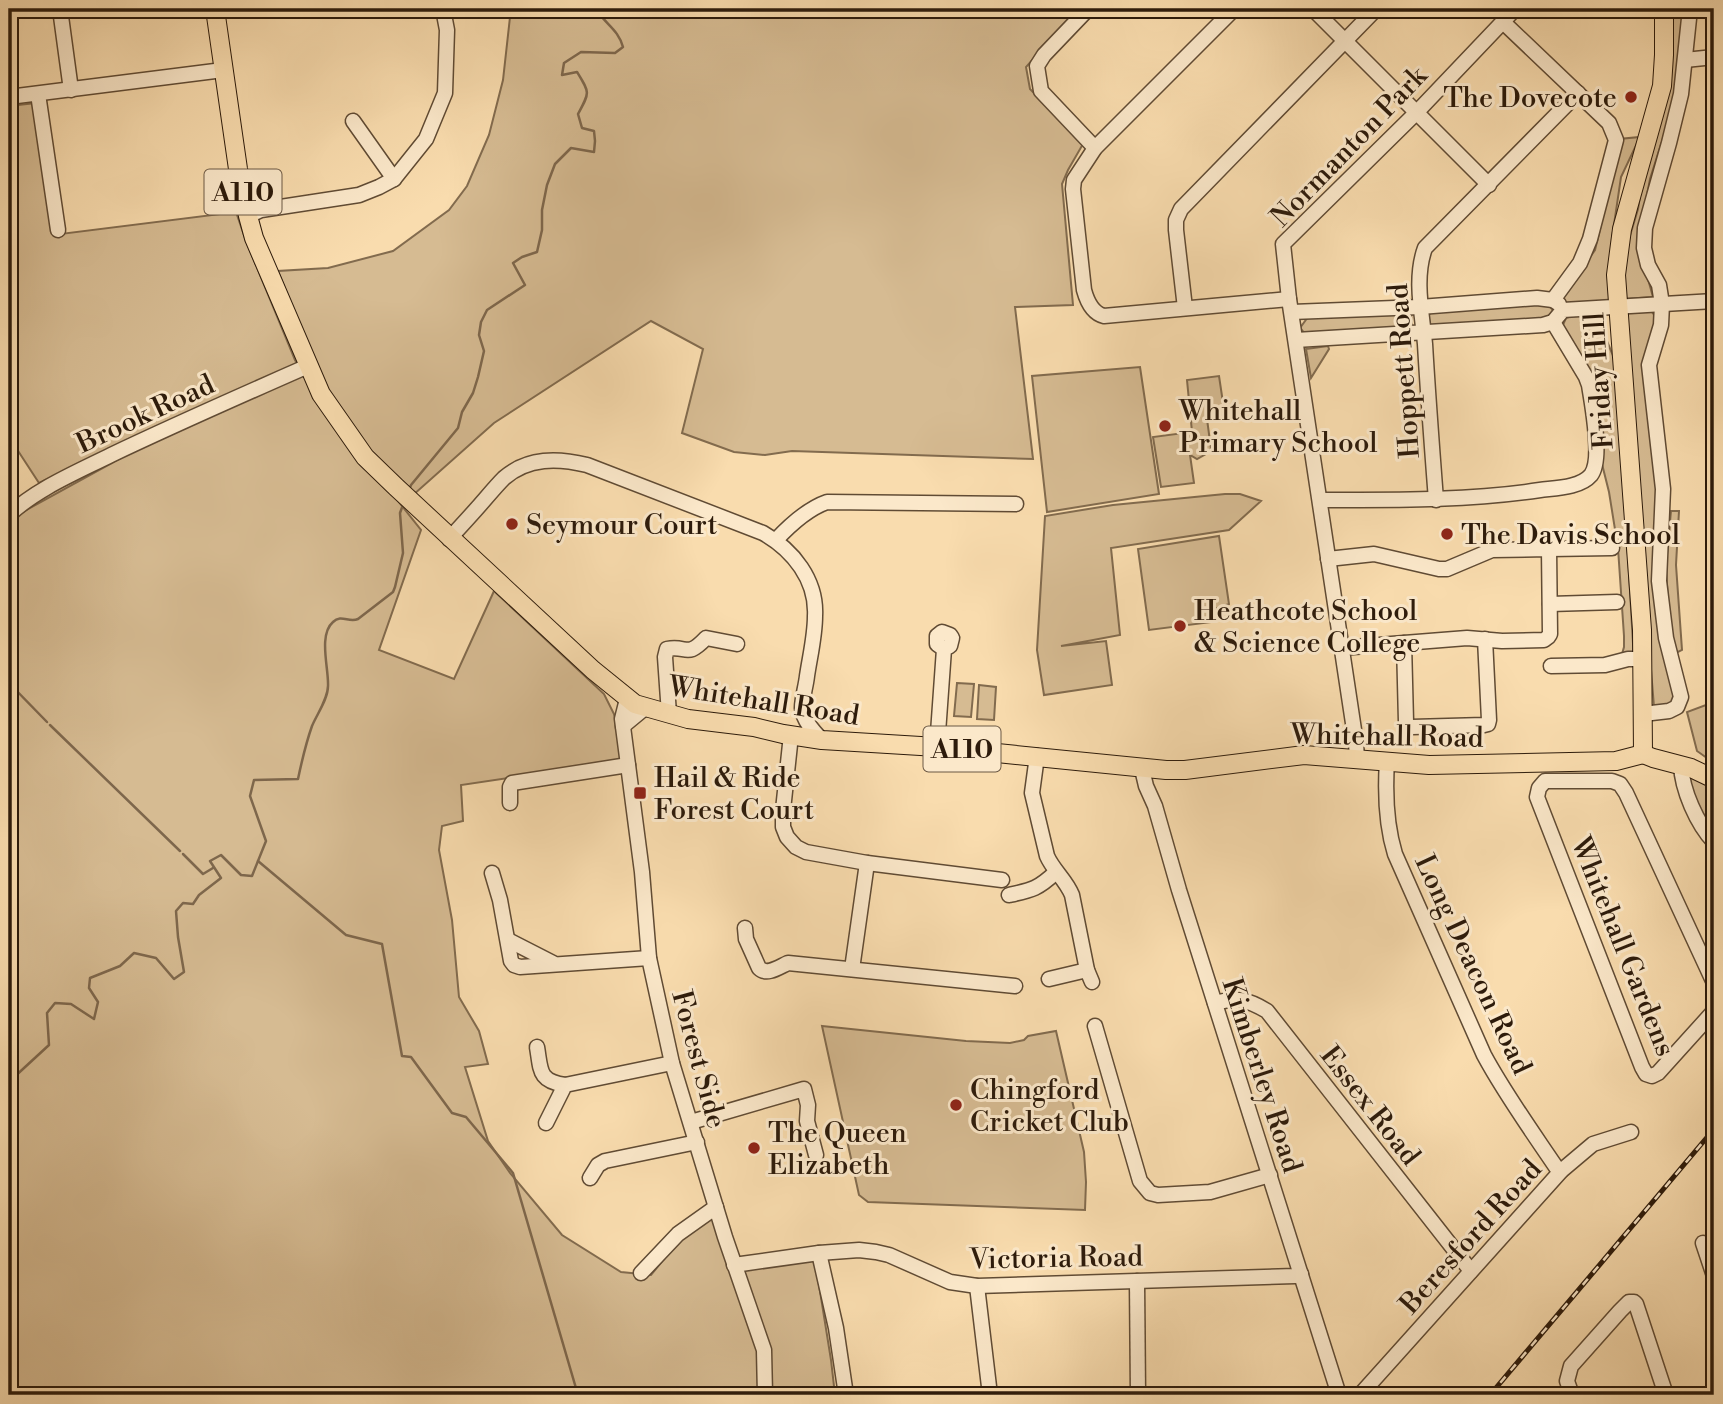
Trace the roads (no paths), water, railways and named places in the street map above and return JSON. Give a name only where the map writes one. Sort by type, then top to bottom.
[{"type":"main road","name":"Whitehall Road","points":[[218,9],[223,70],[248,216],[264,261],[321,394],[365,457],[449,539],[627,699],[669,715],[688,719],[754,727],[822,740],[1037,756],[1142,769],[1185,770],[1304,755],[1442,765],[1624,760],[1643,754]]},
{"type":"main road","name":"Friday Hill","points":[[1643,754],[1643,659],[1636,532],[1616,275],[1622,229],[1662,86],[1664,9]]},
{"type":"main road","name":"A110","points":[[1643,754],[1681,765],[1714,779]]},
{"type":"street","points":[[60,9],[71,90]]},
{"type":"street","points":[[248,216],[261,210],[359,195],[394,179],[426,139],[445,93],[447,30],[443,9]]},
{"type":"street","points":[[1088,9],[1044,55],[1037,66],[1041,91],[1095,148]]},
{"type":"street","points":[[1234,9],[1095,148],[1074,180],[1084,290],[1086,299],[1098,314],[1104,316],[1185,308],[1420,307],[1537,298],[1557,311],[1589,385],[1597,445],[1595,466],[1590,476],[1574,485],[1500,496],[1436,500],[1320,500]]},
{"type":"street","points":[[1313,9],[1489,185]]},
{"type":"street","points":[[1185,308],[1176,230],[1176,220],[1181,209],[1376,9]]},
{"type":"street","name":"Normanton Park","points":[[1357,759],[1283,244],[1416,113],[1515,9]]},
{"type":"street","points":[[1643,714],[1673,709],[1680,703],[1681,697],[1666,638],[1659,581],[1663,489],[1649,375],[1651,354],[1661,324],[1662,304],[1661,293],[1648,265],[1644,248],[1645,228],[1681,94],[1690,9]]},
{"type":"street","points":[[1296,340],[1543,325],[1557,311],[1590,239],[1616,140],[1609,123],[1503,22]]},
{"type":"street","points":[[1685,60],[1714,57]]},
{"type":"street","points":[[9,97],[223,70]]},
{"type":"street","name":"Hoppett Road","points":[[1436,500],[1420,307],[1421,259],[1425,248],[1578,93]]},
{"type":"street","points":[[38,94],[58,230]]},
{"type":"street","points":[[353,121],[394,179]]},
{"type":"street","points":[[1557,311],[1714,300]]},
{"type":"street","name":"Brook Road","points":[[9,515],[22,503],[88,466],[308,366]]},
{"type":"street","points":[[449,539],[505,477],[533,462],[554,459],[587,465],[776,540],[800,565],[814,597],[816,615],[802,709],[787,735],[783,810],[783,827],[787,837],[796,847],[806,852],[867,863],[1002,880]]},
{"type":"street","points":[[776,540],[788,526],[827,502],[1016,504]]},
{"type":"street","points":[[1328,559],[1374,554],[1447,569],[1492,550],[1612,548]]},
{"type":"street","points":[[1341,648],[1467,638],[1544,640],[1550,634],[1549,550]]},
{"type":"street","points":[[1550,604],[1617,603]]},
{"type":"street","points":[[669,715],[665,657],[667,649],[694,650],[706,638],[737,644]]},
{"type":"street","points":[[1404,643],[1408,726],[1483,725],[1488,724],[1489,720],[1485,639]]},
{"type":"street","points":[[937,747],[944,649]]},
{"type":"street","points":[[1551,666],[1605,665],[1628,659],[1643,659]]},
{"type":"street","name":"Forest Side","points":[[627,699],[622,719],[642,872],[649,958],[672,1063],[734,1265],[764,1350],[765,1395]]},
{"type":"street","points":[[623,726],[646,707]]},
{"type":"street","points":[[802,709],[810,729],[822,740]]},
{"type":"street","points":[[1037,756],[1032,793],[1047,856],[1072,895],[1089,976],[1049,979]]},
{"type":"street","name":"Long Deacon Road","points":[[1387,761],[1389,832],[1395,854],[1484,1055],[1522,1117],[1561,1171]]},
{"type":"street","points":[[1578,780],[1579,761]]},
{"type":"street","points":[[510,803],[512,783],[628,765]]},
{"type":"street","points":[[1681,765],[1682,782],[1689,800],[1714,842]]},
{"type":"street","name":"Kimberley Road","points":[[1142,769],[1339,1395]]},
{"type":"street","name":"Whitehall Gardens","points":[[1714,982],[1620,784],[1612,781],[1545,781],[1539,788],[1538,797],[1646,1074],[1652,1076],[1658,1073],[1714,1011]]},
{"type":"street","points":[[852,969],[867,863]]},
{"type":"street","points":[[1009,895],[1033,890],[1056,872]]},
{"type":"street","points":[[492,873],[514,965],[520,967],[649,958]]},
{"type":"street","points":[[745,928],[746,939],[759,968],[766,973],[788,963],[1015,986]]},
{"type":"street","name":"Essex Road","points":[[1215,1003],[1243,999],[1267,1011],[1471,1271]]},
{"type":"street","points":[[1095,1026],[1140,1181],[1150,1193],[1158,1195],[1210,1192],[1270,1175]]},
{"type":"street","points":[[537,1048],[542,1075],[554,1084],[565,1085],[672,1063]]},
{"type":"street","points":[[546,1123],[565,1085]]},
{"type":"street","points":[[691,1122],[804,1089],[808,1105],[807,1121],[816,1155]]},
{"type":"street","name":"Beresford Road","points":[[1360,1395],[1561,1171],[1593,1143],[1631,1132]]},
{"type":"street","points":[[590,1178],[598,1165],[606,1161],[697,1142]]},
{"type":"street","points":[[641,1273],[678,1234],[716,1207]]},
{"type":"street","points":[[1703,1242],[1714,1276]]},
{"type":"street","name":"Victoria Road","points":[[734,1265],[859,1250],[876,1252],[905,1262],[942,1279],[977,1286],[1301,1274]]},
{"type":"street","points":[[819,1253],[836,1328],[846,1395]]},
{"type":"street","points":[[1137,1281],[1138,1395]]},
{"type":"street","points":[[977,1286],[989,1395]]},
{"type":"street","points":[[1572,1395],[1567,1381],[1571,1366],[1620,1311],[1629,1302],[1634,1302],[1666,1395]]},
{"type":"waterway","points":[[409,490],[458,428],[462,412],[473,393],[478,377],[484,351],[479,335],[487,310],[525,285],[513,263],[537,252],[547,185],[555,164],[571,148],[594,152],[594,131],[582,128],[578,114],[586,97],[586,89],[577,72],[562,75],[564,63],[581,52],[615,53],[623,47],[618,36],[596,9]]},
{"type":"waterway","points":[[9,1124],[13,1113],[11,1080],[49,1045],[47,1013],[55,1003],[71,1004],[94,1019],[98,1002],[89,988],[90,978],[120,966],[134,953],[156,958],[174,979],[184,972],[176,911],[183,903],[193,904],[199,895],[221,878],[210,861],[221,855],[241,875],[252,876],[266,841],[250,796],[254,780],[298,779],[310,732],[328,691],[326,635],[336,620],[358,619],[393,592],[403,553],[400,513],[404,502]]},
{"type":"waterway","points":[[9,683],[47,722]]},
{"type":"waterway","points":[[50,725],[180,851]]},
{"type":"waterway","points":[[183,854],[203,874],[213,868]]},
{"type":"waterway","points":[[258,861],[346,935],[382,944],[402,1056],[411,1057],[452,1113],[466,1117],[513,1173],[578,1395]]},
{"type":"railway","points":[[1490,1395],[1714,1129]]},
{"type":"place","name":"The Dovecote","points":[[1631,97]]},
{"type":"place","name":"Whitehall Primary School","points":[[1165,426]]},
{"type":"place","name":"Seymour Court","points":[[512,524]]},
{"type":"place","name":"The Davis School","points":[[1447,534]]},
{"type":"place","name":"Heathcote School & Science College","points":[[1180,626]]},
{"type":"place","name":"Hail & Ride Forest Court","points":[[640,793]]},
{"type":"place","name":"Chingford Cricket Club","points":[[956,1105]]},
{"type":"place","name":"The Queen Elizabeth","points":[[754,1148]]}]
